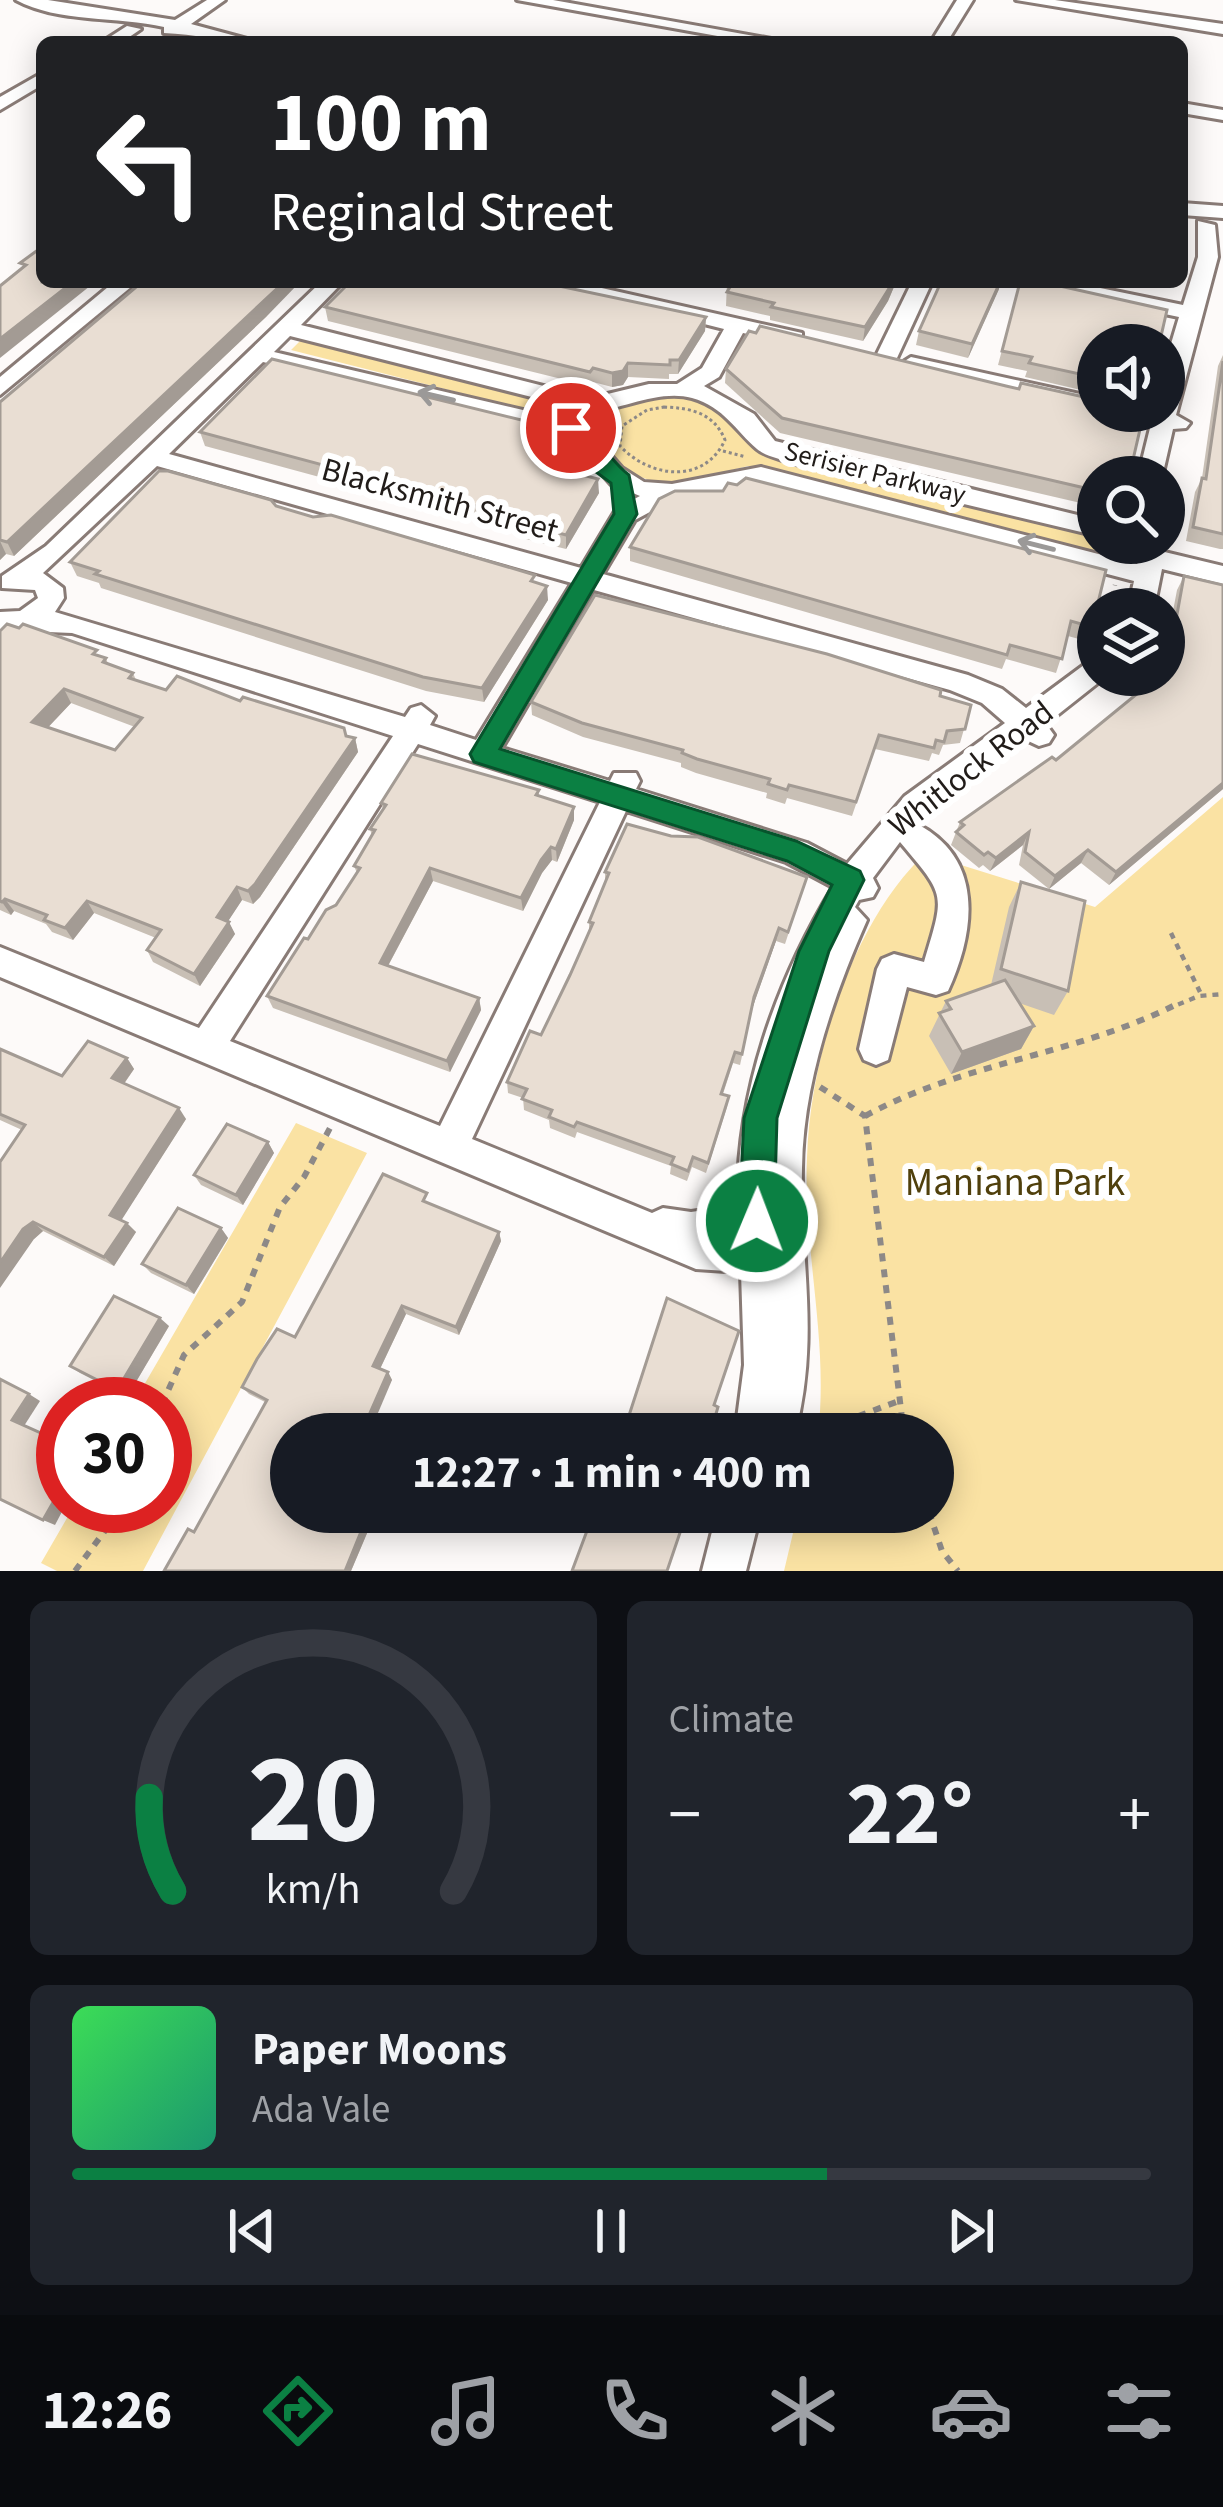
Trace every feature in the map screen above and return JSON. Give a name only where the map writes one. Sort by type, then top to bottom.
[{"type":"street","points":[[24,0],[125,25],[216,36]]},
{"type":"street","points":[[173,28],[217,0]]},
{"type":"street","points":[[525,0],[744,36]]},
{"type":"street","points":[[943,36],[965,0]]},
{"type":"street","points":[[1024,0],[1223,29]]},
{"type":"street","points":[[1184,0],[1200,11],[1202,27]]},
{"type":"street","points":[[0,109],[36,86]]},
{"type":"street","points":[[1188,109],[1223,115]]},
{"type":"street","points":[[1185,356],[1215,249],[1206,215]]},
{"type":"street","points":[[0,388],[120,288]]},
{"type":"street","points":[[295,329],[328,288]]},
{"type":"street","points":[[6,583],[55,552],[162,460],[342,288]]},
{"type":"street","points":[[574,288],[822,344]]},
{"type":"street","points":[[918,288],[876,356],[1077,400]]},
{"type":"street","points":[[1070,288],[1194,314]]},
{"type":"street","points":[[295,329],[320,340],[591,405],[616,403],[649,391],[701,387],[737,325]]},
{"type":"street","points":[[268,356],[575,429],[585,435],[604,467],[624,468]]},
{"type":"street","points":[[493,409],[511,385]]},
{"type":"street","name":"Serisier Parkway","points":[[701,387],[746,419],[767,446],[800,458],[1077,523]]},
{"type":"street","points":[[11,624],[48,604],[49,588],[162,460]]},
{"type":"street","name":"Blacksmith Street","points":[[162,460],[958,682],[992,696],[1033,729]]},
{"type":"street","points":[[624,468],[638,490],[668,493]]},
{"type":"street","points":[[487,747],[626,514],[624,468]]},
{"type":"street","name":"Serisier Parkway","points":[[626,514],[668,493],[739,474],[761,475],[1077,547]]},
{"type":"street","name":"Serisier Parkway","points":[[1156,564],[1223,575]]},
{"type":"street","points":[[6,583],[34,579],[64,605],[82,613],[622,788],[865,876]]},
{"type":"street","points":[[11,624],[73,624],[416,724]]},
{"type":"street","name":"Whitlock Road","points":[[865,876],[1077,688]]},
{"type":"street","name":"Whitlock Road","points":[[759,1413],[768,1359],[773,1237],[792,1101],[833,962],[865,876],[918,803],[1033,729],[1095,696]]},
{"type":"street","points":[[208,1045],[416,724]]},
{"type":"street","points":[[450,1145],[622,788]]},
{"type":"street","points":[[876,1049],[894,969],[936,980],[958,895],[949,870],[912,835]]},
{"type":"street","points":[[0,962],[696,1250],[773,1237]]},
{"type":"street","name":"Whitlock Road","points":[[773,1237],[795,1339],[790,1384],[781,1413]]},
{"type":"street","points":[[724,1571],[734,1533]]},
{"type":"path","points":[[664,406],[699,411],[722,429],[725,440],[715,460],[686,472],[624,468],[622,426],[646,410],[664,406]]},
{"type":"path","points":[[1114,588],[1135,564]]},
{"type":"path","points":[[1171,933],[1200,992]]},
{"type":"path","points":[[865,1116],[920,1087],[1144,1020],[1200,992],[1223,994]]},
{"type":"path","points":[[810,1081],[865,1116]]},
{"type":"path","points":[[174,1377],[184,1355],[242,1302],[280,1207],[304,1177],[343,1101]]},
{"type":"path","points":[[865,1116],[901,1413]]},
{"type":"path","points":[[866,1413],[899,1401]]},
{"type":"path","points":[[75,1571],[103,1533]]},
{"type":"path","points":[[936,1533],[942,1551],[958,1571]]},
{"type":"green space","points":[[301,340],[594,411],[676,395],[701,400],[735,421],[757,450],[1077,531],[1077,547],[748,466],[675,484],[649,480],[624,471],[583,424],[291,350]]},
{"type":"green space","name":"Maniana Park","points":[[1223,797],[1223,1571],[784,1571],[793,1533],[954,1533],[954,1413],[820,1413],[807,1192],[810,1117],[828,1030],[861,945],[908,872],[937,843],[961,865],[1095,907]]},
{"type":"green space","points":[[296,1123],[367,1153],[192,1480],[192,1377],[149,1377]]},
{"type":"green space","points":[[58,1533],[163,1533],[143,1571],[57,1571],[41,1563]]},
{"type":"building","points":[[36,251],[36,288],[65,288],[0,339],[0,286],[26,265],[20,263]]},
{"type":"building","points":[[135,288],[278,288],[7,542],[0,540],[0,402]]},
{"type":"building","points":[[344,288],[568,288],[706,317],[679,360],[670,360],[670,365],[628,363],[623,371],[612,373],[593,368],[590,372],[325,307]]},
{"type":"building","points":[[729,288],[889,288],[865,327],[771,307],[774,303],[727,292]]},
{"type":"building","points":[[938,288],[997,288],[972,344],[919,331]]},
{"type":"building","points":[[1018,288],[1069,288],[1167,310],[1164,324],[1077,324],[1077,373],[1029,363],[1032,357],[1002,351]]},
{"type":"building","points":[[760,326],[1019,389],[1021,383],[1077,395],[1077,432],[1139,432],[1134,456],[1077,456],[1077,486],[782,418],[726,369],[749,331],[756,333]]},
{"type":"building","points":[[272,359],[550,427],[546,432],[564,436],[563,442],[572,444],[565,453],[578,460],[563,470],[598,479],[566,535],[525,524],[528,520],[200,432]]},
{"type":"building","points":[[1223,361],[1223,534],[1193,527],[1202,478],[1206,479]]},
{"type":"building","points":[[159,471],[535,575],[531,581],[547,586],[482,688],[423,677],[95,574],[99,571],[70,562]]},
{"type":"building","points":[[746,478],[1106,570],[1102,588],[1077,588],[1077,623],[1071,621],[1062,659],[1010,645],[1007,655],[630,547],[659,499],[675,491],[723,491],[728,483],[737,485]]},
{"type":"building","points":[[1184,576],[1223,585],[1223,783],[1116,872],[1088,850],[1055,876],[1025,852],[1029,832],[996,858],[988,852],[984,855],[956,832],[964,825],[960,822],[1052,757],[1056,760],[1134,696],[1185,696]]},
{"type":"building","points":[[595,595],[827,654],[941,690],[940,696],[971,705],[965,729],[947,731],[944,742],[936,740],[934,748],[879,735],[856,802],[789,785],[787,790],[768,784],[770,779],[697,759],[683,750],[582,723],[531,702]]},
{"type":"building","points":[[7,624],[19,628],[23,624],[97,650],[93,654],[106,658],[103,662],[133,673],[129,678],[166,690],[177,676],[240,701],[243,697],[344,728],[346,736],[355,738],[255,884],[248,891],[237,887],[217,917],[229,922],[194,974],[147,950],[161,930],[87,901],[65,928],[44,920],[47,915],[0,901],[0,631]],"holes":[[[64,689],[142,718],[115,750],[32,722]]]},
{"type":"building","points":[[412,754],[539,790],[536,795],[574,807],[556,849],[551,847],[541,860],[521,898],[430,868],[380,963],[479,998],[447,1061],[267,996],[304,938],[308,939],[326,910],[336,905],[360,868],[354,866],[386,805],[381,803]]},
{"type":"building","points":[[627,824],[671,836],[698,837],[807,877],[788,932],[779,928],[754,997],[742,1054],[735,1052],[721,1094],[729,1096],[708,1163],[693,1157],[688,1171],[671,1164],[674,1157],[577,1122],[574,1127],[549,1117],[552,1110],[522,1099],[527,1089],[507,1082],[530,1031],[541,1035],[570,975],[593,923],[589,922],[609,873],[605,872]]},
{"type":"building","points":[[1021,882],[1085,901],[1068,991],[1001,969]]},
{"type":"building","points":[[1005,980],[1034,1026],[962,1052],[939,1013],[951,1009],[946,1001]]},
{"type":"building","points":[[88,1041],[127,1058],[112,1078],[179,1108],[110,1215],[127,1223],[104,1257],[33,1222],[0,1263],[0,1162],[25,1125],[0,1114],[0,1049],[62,1076]]},
{"type":"building","points":[[227,1124],[268,1142],[236,1195],[194,1175]]},
{"type":"building","points":[[383,1174],[427,1193],[423,1201],[499,1232],[456,1327],[402,1306],[373,1366],[388,1372],[370,1413],[270,1413],[270,1533],[360,1533],[345,1571],[164,1571],[186,1533],[194,1532],[267,1400],[242,1387],[257,1359],[277,1329],[295,1337]]},
{"type":"building","points":[[178,1208],[221,1228],[186,1285],[142,1264]]},
{"type":"building","points":[[114,1296],[160,1318],[125,1377],[92,1377],[70,1366]]},
{"type":"building","points":[[667,1298],[739,1331],[714,1405],[716,1413],[630,1413]]},
{"type":"building","points":[[0,1379],[29,1394],[12,1420],[36,1431],[36,1517],[0,1499]]},
{"type":"building","points":[[586,1533],[680,1533],[667,1571],[572,1571]]},
{"type":"route","points":[[571,428],[585,435],[604,467],[622,480],[626,514],[483,754],[796,852],[850,880],[814,951],[760,1118],[757,1221]]}]
